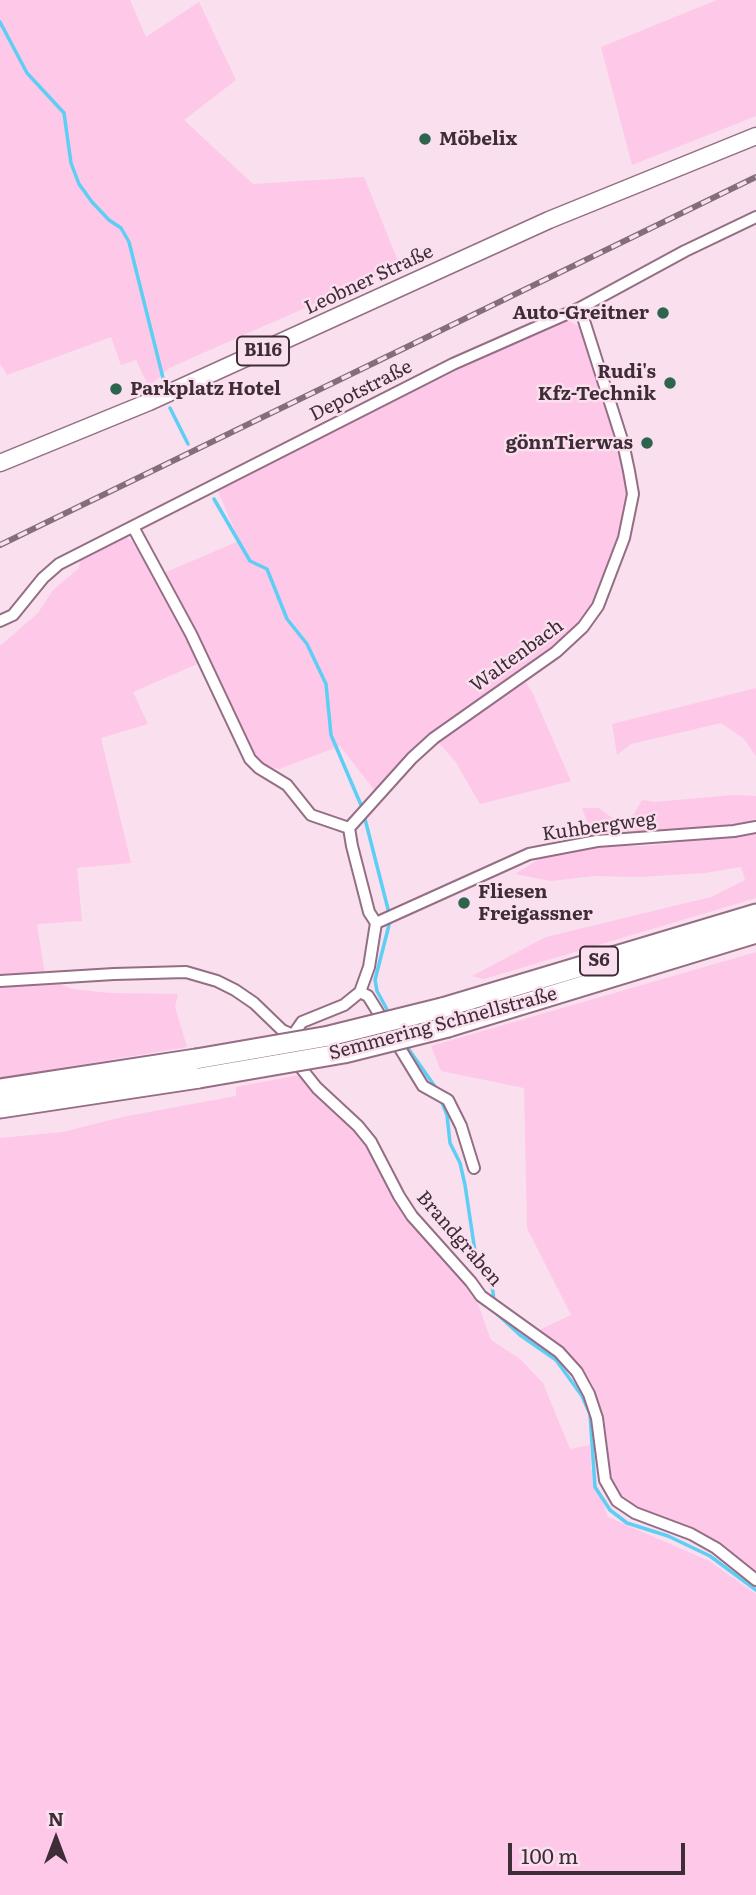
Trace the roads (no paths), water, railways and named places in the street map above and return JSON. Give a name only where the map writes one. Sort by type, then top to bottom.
[{"type":"highway","name":"Semmering Schnellstraße","points":[[0,1089],[344,1053],[756,914]]},
{"type":"highway","name":"Semmering Schnellstraße","points":[[445,1017],[756,933]]},
{"type":"highway","name":"Semmering Schnellstraße","points":[[0,1108],[197,1068]]},
{"type":"main road","name":"Leobner Straße","points":[[0,463],[149,402],[549,220],[756,135]]},
{"type":"street","name":"Depotstraße","points":[[0,621],[13,615],[43,578],[60,564],[453,364],[580,308],[674,256],[756,217]]},
{"type":"street","name":"Waltenbach","points":[[349,828],[412,758],[434,738],[556,652],[583,627],[598,606],[624,538],[632,494],[623,443],[580,308]]},
{"type":"street","points":[[0,981],[166,972],[194,974],[235,990],[254,1003],[282,1031],[293,1035],[302,1022],[344,1005],[360,992],[369,967],[376,923],[369,912],[349,828],[310,815],[287,785],[259,768],[250,759],[191,634],[133,527]]},
{"type":"street","name":"Kuhbergweg","points":[[376,923],[529,854],[597,841],[756,827]]},
{"type":"street","points":[[360,992],[368,996],[423,1086],[448,1100],[461,1126],[474,1168]]},
{"type":"street","name":"Brandgraben","points":[[293,1035],[301,1068],[306,1076],[372,1142],[399,1196],[433,1241],[481,1296],[559,1352],[577,1372],[589,1394],[597,1418],[605,1480],[617,1501],[635,1513],[691,1534],[716,1548],[756,1580]]},
{"type":"waterway","points":[[0,22],[27,73],[64,113],[71,163],[79,184],[109,220],[121,228],[129,242],[163,378]]},
{"type":"waterway","points":[[170,408],[188,444]]},
{"type":"waterway","points":[[214,499],[250,561],[267,569],[287,619],[307,644],[326,684],[331,735],[361,805]]},
{"type":"waterway","points":[[365,819],[389,913]]},
{"type":"waterway","points":[[389,925],[375,980],[377,991],[390,1015]]},
{"type":"waterway","points":[[405,1044],[436,1088]]},
{"type":"waterway","points":[[441,1100],[447,1115],[450,1143],[460,1163],[465,1185],[476,1258],[492,1284],[494,1301]]},
{"type":"waterway","points":[[496,1313],[520,1335],[556,1360],[582,1396],[590,1414],[595,1487],[610,1510],[627,1523],[668,1536],[710,1556],[756,1590]]},
{"type":"railway","points":[[0,545],[756,177]]},
{"type":"place","name":"Möbelix","points":[[425,139]]},
{"type":"place","name":"Auto-Greitner","points":[[663,313]]},
{"type":"place","name":"Rudi's Kfz-Technik","points":[[670,383]]},
{"type":"place","name":"Parkplatz Hotel","points":[[116,389]]},
{"type":"place","name":"gönnTierwas","points":[[647,443]]},
{"type":"place","name":"Fliesen Freigassner","points":[[464,903]]}]
